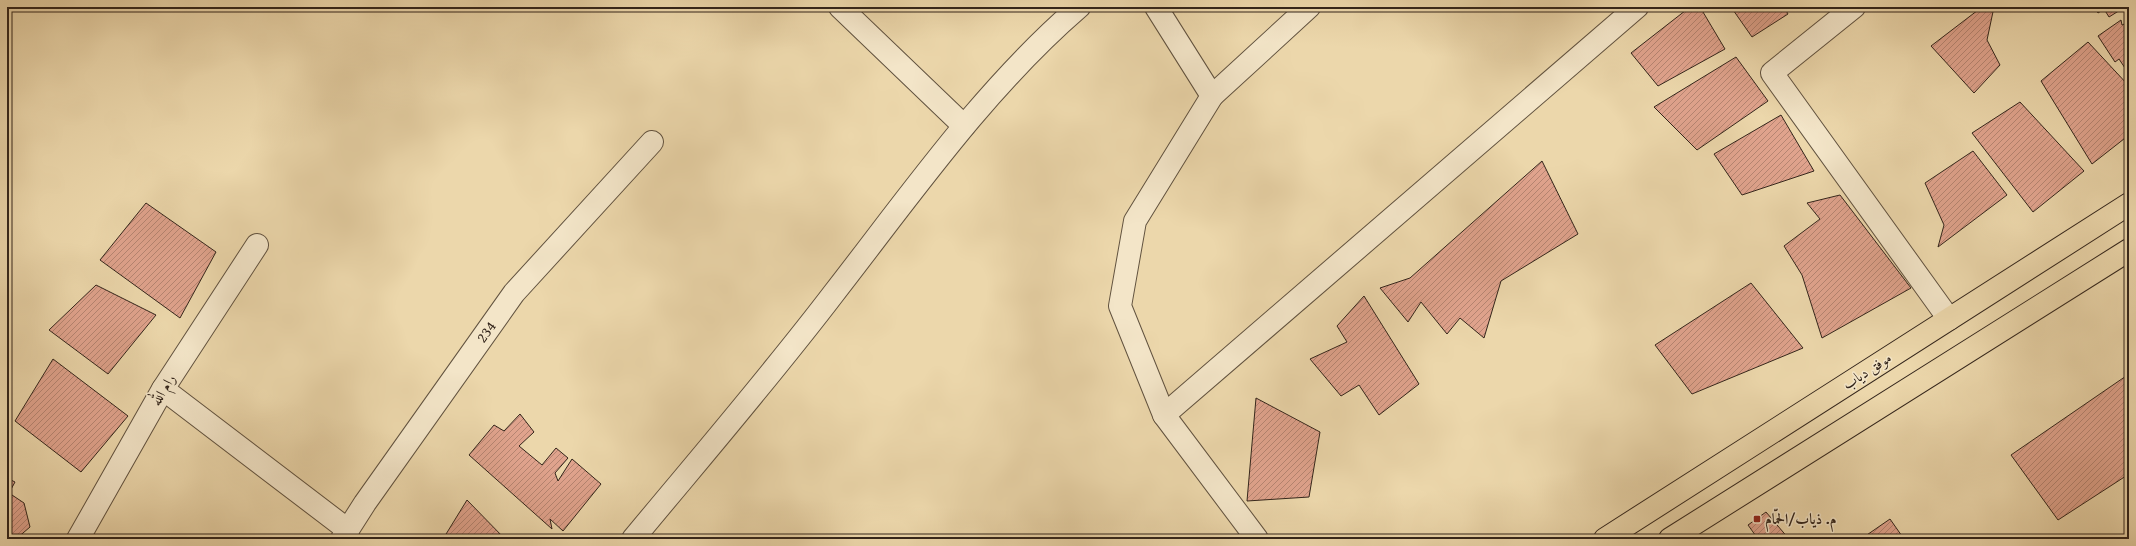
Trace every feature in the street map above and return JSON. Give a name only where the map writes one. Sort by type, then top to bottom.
[{"type":"main road","name":"موفق دياب","points":[[1605,539],[2129,204]]},
{"type":"main road","points":[[1670,539],[2129,250]]},
{"type":"street","points":[[840,7],[964,126]]},
{"type":"street","points":[[633,539],[820,312],[964,126],[1041,40],[1078,7]]},
{"type":"street","points":[[1156,7],[1212,96]]},
{"type":"street","points":[[1257,539],[1164,415],[1120,306],[1135,221],[1212,96],[1309,7]]},
{"type":"street","points":[[1164,415],[1637,7]]},
{"type":"street","points":[[1854,7],[1772,73],[1949,318]]},
{"type":"street","name":"234","points":[[345,534],[365,503],[514,293],[652,142]]},
{"type":"street","name":"رام الله","points":[[78,539],[163,389],[257,245]]},
{"type":"street","points":[[163,389],[345,534]]},
{"type":"building","points":[[1690,7],[1700,7],[1725,49],[1658,86],[1631,53]]},
{"type":"building","points":[[1731,7],[1784,7],[1788,14],[1752,37]]},
{"type":"building","points":[[1982,7],[1994,7],[1987,40],[2000,65],[1974,93],[1931,46]]},
{"type":"building","points":[[2094,7],[2125,7],[2109,17],[2104,9],[2098,13]]},
{"type":"building","points":[[2121,20],[2122,25],[2129,22],[2129,74],[2119,59],[2115,62],[2098,36]]},
{"type":"building","points":[[2088,42],[2129,86],[2129,135],[2092,164],[2041,81]]},
{"type":"building","points":[[1736,57],[1768,101],[1697,150],[1654,107]]},
{"type":"building","points":[[2020,102],[2084,171],[2033,212],[1972,133]]},
{"type":"building","points":[[1781,115],[1814,171],[1742,195],[1714,154]]},
{"type":"building","points":[[1973,151],[2007,195],[1938,247],[1944,225],[1925,183]]},
{"type":"building","points":[[1542,161],[1578,234],[1501,281],[1484,338],[1460,318],[1447,334],[1421,302],[1408,322],[1380,288],[1410,278]]},
{"type":"building","points":[[1840,195],[1911,288],[1822,338],[1802,275],[1784,246],[1820,219],[1807,203]]},
{"type":"building","points":[[146,203],[216,252],[180,318],[100,260]]},
{"type":"building","points":[[1751,283],[1803,348],[1692,394],[1655,345]]},
{"type":"building","points":[[96,285],[156,315],[108,374],[49,330]]},
{"type":"building","points":[[1364,296],[1419,384],[1379,415],[1359,385],[1341,396],[1310,359],[1347,342],[1337,326]]},
{"type":"building","points":[[53,359],[128,416],[81,472],[15,421]]},
{"type":"building","points":[[2129,374],[2129,474],[2058,520],[2011,455]]},
{"type":"building","points":[[1256,398],[1320,432],[1309,497],[1247,501]]},
{"type":"building","points":[[520,414],[534,432],[519,446],[542,465],[556,448],[568,458],[555,473],[558,481],[572,459],[601,484],[563,531],[550,519],[552,529],[469,455],[494,425],[504,431]]},
{"type":"building","points":[[7,478],[15,482],[9,493],[24,503],[30,527],[16,539],[7,539]]},
{"type":"building","points":[[467,500],[505,539],[443,539]]},
{"type":"building","points":[[1766,512],[1789,539],[1758,539],[1748,525]]},
{"type":"building","points":[[1890,519],[1904,539],[1861,539]]},
{"type":"place","name":"م. ذياب/الحمّام","points":[[1757,519]]}]
